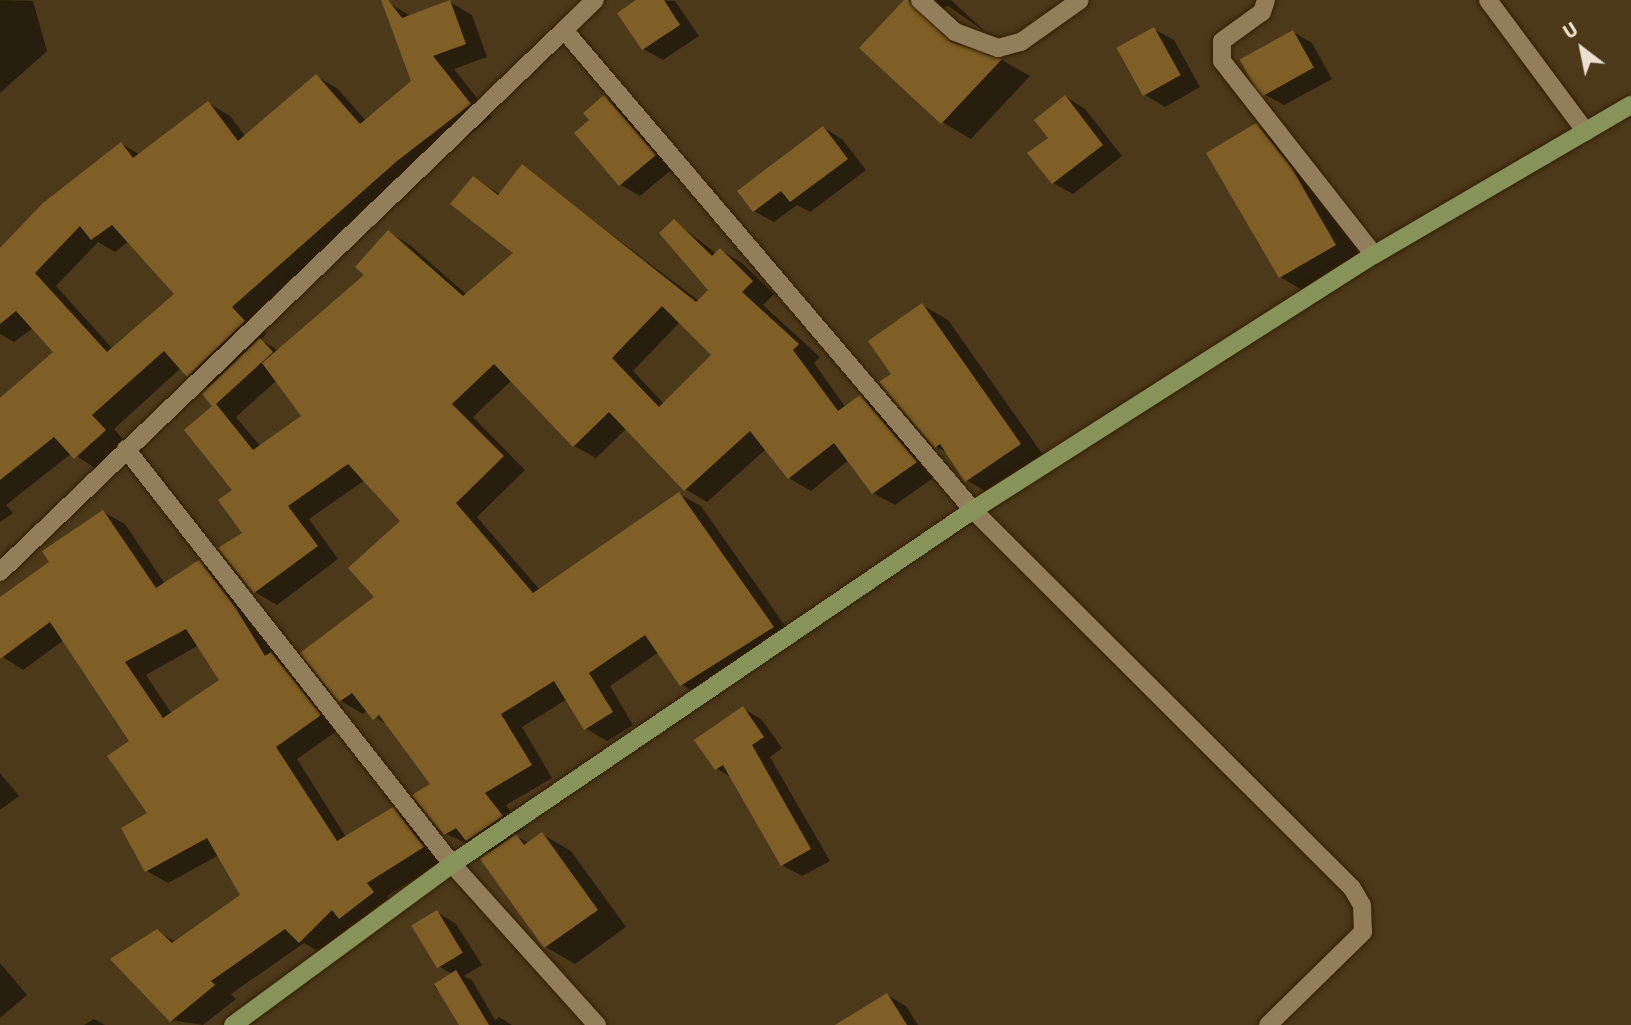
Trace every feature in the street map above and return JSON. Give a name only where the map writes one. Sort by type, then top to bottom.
[{"type":"street","points":[[0,572],[595,0]]},
{"type":"street","points":[[920,0],[955,32],[998,48],[1021,42],[1080,0]]},
{"type":"street","points":[[1266,0],[1262,12],[1222,41],[1222,61],[1374,255]]},
{"type":"street","points":[[1488,0],[1586,132]]},
{"type":"street","points":[[564,30],[973,510],[1352,888],[1362,905],[1363,932],[1268,1025]]},
{"type":"street","points":[[233,1025],[452,864],[973,510],[1374,255],[1631,104]]},
{"type":"street","points":[[127,449],[452,864],[597,1025]]},
{"type":"building","points":[[381,0],[388,0],[402,18],[450,0],[466,44],[433,56],[471,104],[397,161],[232,307],[245,321],[187,377],[164,351],[92,415],[106,430],[74,459],[54,437],[0,480],[0,398],[53,352],[16,311],[0,324],[0,248],[43,203],[121,142],[133,158],[208,101],[238,141],[316,74],[360,124],[411,81]],"holes":[[[112,225],[174,294],[107,352],[35,273],[80,226],[91,240]]]},
{"type":"building","points":[[636,0],[664,0],[680,25],[642,50],[617,13]]},
{"type":"building","points":[[904,0],[909,0],[951,42],[1002,59],[941,124],[859,48]]},
{"type":"building","points":[[1154,27],[1181,75],[1143,96],[1116,48]]},
{"type":"building","points":[[1293,30],[1314,68],[1260,97],[1240,60]]},
{"type":"building","points":[[604,95],[656,155],[619,186],[574,133],[589,120],[583,113]]},
{"type":"building","points":[[1065,95],[1103,145],[1052,184],[1027,153],[1048,138],[1034,120]]},
{"type":"building","points":[[1256,123],[1291,167],[1336,245],[1279,278],[1206,153]]},
{"type":"building","points":[[823,126],[848,159],[790,202],[781,191],[753,212],[737,191]]},
{"type":"building","points":[[522,164],[696,302],[708,290],[659,233],[674,219],[712,256],[720,248],[753,281],[742,292],[799,344],[793,350],[838,411],[860,395],[917,462],[872,494],[834,443],[788,479],[750,431],[684,491],[609,412],[573,447],[494,364],[452,404],[504,456],[456,503],[533,593],[679,492],[774,627],[680,686],[645,635],[589,673],[613,712],[584,730],[554,681],[501,714],[532,765],[485,793],[503,816],[466,841],[456,828],[444,835],[412,795],[430,784],[379,715],[373,720],[352,693],[339,702],[300,653],[374,597],[348,568],[400,521],[348,464],[288,506],[318,546],[254,593],[218,548],[242,533],[218,500],[232,490],[184,430],[212,406],[202,394],[260,338],[273,352],[216,404],[253,450],[301,416],[262,363],[364,275],[355,267],[388,230],[463,296],[513,253],[450,204],[473,176],[498,195]],"holes":[[[662,306],[711,355],[659,407],[612,358]]]},
{"type":"building","points":[[922,303],[1021,444],[965,482],[940,444],[935,448],[879,382],[891,374],[868,341]]},
{"type":"building","points":[[103,510],[156,588],[199,560],[235,607],[265,656],[271,652],[321,715],[276,747],[337,841],[393,807],[424,847],[367,883],[374,892],[339,919],[332,910],[299,943],[285,929],[211,981],[215,985],[170,1022],[110,959],[157,929],[172,943],[240,895],[207,838],[145,872],[121,828],[147,813],[107,756],[129,741],[50,622],[0,659],[0,597],[49,562],[42,551]],"holes":[[[186,629],[219,680],[163,718],[125,662]]]},
{"type":"building","points":[[743,706],[764,737],[752,745],[811,849],[781,866],[723,765],[715,770],[694,740]]},
{"type":"building","points":[[542,832],[598,910],[544,948],[480,859],[516,834],[524,845]]},
{"type":"building","points":[[437,910],[463,953],[437,968],[411,925]]},
{"type":"building","points":[[456,970],[489,1025],[459,1025],[434,984]]},
{"type":"building","points":[[887,993],[907,1025],[835,1025]]}]
